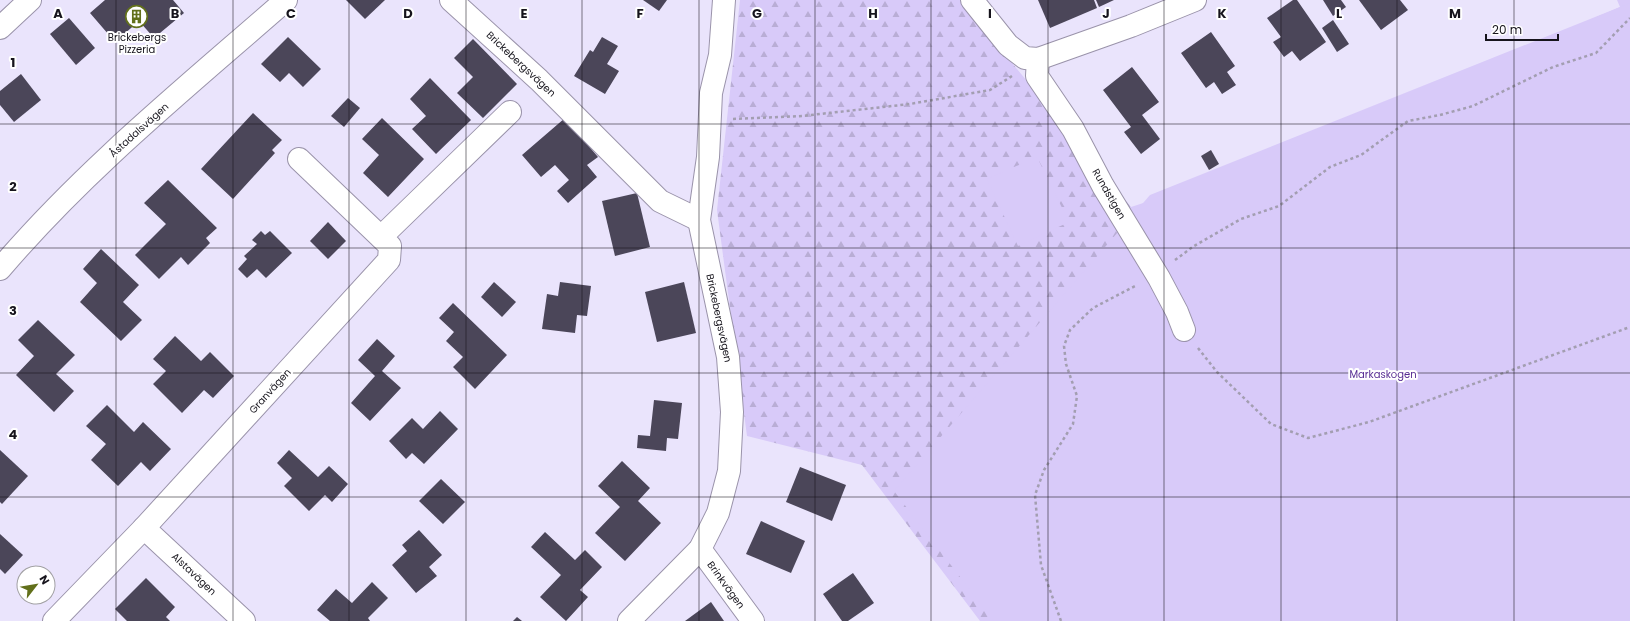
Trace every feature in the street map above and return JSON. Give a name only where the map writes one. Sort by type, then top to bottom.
[{"type":"street","points":[[0,28],[30,0]]},
{"type":"street","name":"Åstadalsvägen","points":[[0,269],[80,185],[151,118],[286,0]]},
{"type":"street","name":"Brickebergsvägen","points":[[451,0],[540,80],[660,201],[699,220]]},
{"type":"street","name":"Brickebergsvägen","points":[[629,621],[700,548],[718,513],[729,471],[732,412],[728,357],[699,220],[708,157],[711,93],[720,55],[724,0]]},
{"type":"street","points":[[972,0],[1008,45],[1025,58],[1038,59],[1117,31],[1195,0]]},
{"type":"street","name":"Rundstigen","points":[[1038,59],[1037,76],[1073,129],[1103,186],[1157,274],[1184,330]]},
{"type":"street","points":[[381,237],[510,112]]},
{"type":"street","name":"Granvägen","points":[[54,621],[144,528],[389,260],[390,246],[299,159]]},
{"type":"street","name":"Alstavägen","points":[[144,528],[244,621]]},
{"type":"street","name":"Brinkvägen","points":[[700,548],[753,621]]},
{"type":"path","points":[[1061,621],[1041,565],[1035,495],[1044,470],[1073,424],[1077,396],[1066,364],[1064,346],[1070,330],[1092,308],[1157,274],[1194,246],[1241,219],[1279,206],[1330,167],[1361,154],[1408,121],[1440,115],[1473,106],[1553,67],[1596,53],[1630,18]]},
{"type":"path","points":[[710,120],[802,116],[910,104],[990,90],[1038,59]]},
{"type":"path","points":[[1184,330],[1217,372],[1271,424],[1308,438],[1369,422],[1630,326]]},
{"type":"green space","name":"Markaskogen","points":[[740,0],[960,0],[1131,207],[1232,174],[1620,7],[1617,0],[1630,0],[1630,621],[980,621],[862,465],[747,436],[717,210]]},
{"type":"green space","name":"Markaskogen","points":[[1630,3],[1630,621],[994,621],[894,491],[1150,195]]},
{"type":"green space","points":[[1037,157],[1069,222],[1018,246],[987,179]]},
{"type":"building","name":"Brickebergs Pizzeria","points":[[105,0],[173,0],[184,13],[154,38],[139,21],[115,42],[90,13]]},
{"type":"building","points":[[346,0],[385,0],[365,19]]},
{"type":"building","points":[[643,0],[667,0],[659,11]]},
{"type":"building","points":[[1038,0],[1094,0],[1097,8],[1050,28]]},
{"type":"building","points":[[1096,0],[1114,0],[1099,7]]},
{"type":"building","points":[[1293,0],[1297,0],[1326,42],[1300,61],[1292,51],[1284,57],[1273,42],[1281,37],[1267,18]]},
{"type":"building","points":[[1323,0],[1341,0],[1346,7],[1333,16]]},
{"type":"building","points":[[1359,0],[1400,0],[1408,10],[1381,30]]},
{"type":"building","points":[[69,18],[95,48],[76,65],[50,34]]},
{"type":"building","points":[[1333,20],[1349,44],[1337,52],[1322,28]]},
{"type":"building","points":[[1211,32],[1235,66],[1227,72],[1236,85],[1222,94],[1214,82],[1206,88],[1181,53]]},
{"type":"building","points":[[288,37],[321,69],[303,87],[289,73],[280,82],[261,64]]},
{"type":"building","points":[[602,37],[618,46],[607,64],[619,71],[605,94],[574,76],[590,50],[593,52]]},
{"type":"building","points":[[473,39],[517,84],[483,118],[457,93],[473,77],[454,58]]},
{"type":"building","points":[[1132,67],[1159,102],[1142,115],[1160,139],[1141,154],[1124,132],[1131,127],[1103,90]]},
{"type":"building","points":[[21,74],[41,100],[14,122],[0,105],[0,91]]},
{"type":"building","points":[[430,78],[471,120],[436,154],[412,129],[426,116],[410,99]]},
{"type":"building","points":[[348,98],[360,108],[344,127],[331,116]]},
{"type":"building","points":[[253,113],[282,140],[272,150],[275,153],[233,199],[201,169]]},
{"type":"building","points":[[382,118],[424,159],[388,197],[363,173],[379,155],[362,139]]},
{"type":"building","points":[[565,118],[598,157],[587,165],[597,177],[568,203],[557,191],[569,180],[555,165],[541,177],[522,155]]},
{"type":"building","points":[[1211,150],[1219,164],[1209,170],[1201,156]]},
{"type":"building","points":[[168,180],[217,228],[206,238],[210,243],[188,265],[181,257],[159,279],[135,255],[166,224],[144,203]]},
{"type":"building","points":[[637,193],[650,247],[615,256],[602,201]]},
{"type":"building","points":[[328,222],[346,241],[328,259],[310,241]]},
{"type":"building","points":[[261,231],[265,235],[270,231],[292,253],[266,278],[257,269],[247,278],[238,269],[247,259],[244,256],[257,244],[252,240]]},
{"type":"building","points":[[101,249],[139,285],[123,302],[142,320],[121,341],[80,302],[97,283],[83,269]]},
{"type":"building","points":[[494,282],[516,302],[502,317],[481,297]]},
{"type":"building","points":[[560,282],[591,286],[587,316],[577,315],[575,333],[542,329],[547,294],[558,296]]},
{"type":"building","points":[[684,282],[696,333],[657,342],[645,292]]},
{"type":"building","points":[[453,303],[507,355],[475,389],[453,367],[463,357],[446,341],[454,332],[439,318]]},
{"type":"building","points":[[38,320],[75,355],[56,374],[74,391],[54,412],[16,375],[34,356],[18,340]]},
{"type":"building","points":[[175,336],[201,361],[210,352],[234,376],[213,398],[204,390],[182,413],[153,384],[166,371],[153,359]]},
{"type":"building","points":[[377,339],[395,356],[382,371],[401,388],[370,421],[351,403],[375,376],[358,360]]},
{"type":"building","points":[[654,400],[682,403],[678,439],[667,438],[666,451],[637,448],[638,435],[650,436]]},
{"type":"building","points":[[107,405],[134,432],[143,422],[171,449],[150,471],[141,462],[118,486],[91,460],[106,444],[86,426]]},
{"type":"building","points":[[440,411],[458,429],[424,464],[412,453],[406,459],[389,441],[412,418],[423,429]]},
{"type":"building","points":[[0,450],[28,476],[2,504],[0,502]]},
{"type":"building","points":[[289,450],[318,477],[329,466],[348,484],[332,502],[325,495],[309,511],[284,486],[292,478],[277,463]]},
{"type":"building","points":[[622,461],[650,488],[638,501],[661,523],[625,561],[595,533],[620,507],[598,486]]},
{"type":"building","points":[[800,467],[846,485],[832,521],[786,502]]},
{"type":"building","points":[[441,479],[465,502],[443,524],[419,501]]},
{"type":"building","points":[[761,521],[805,541],[791,573],[746,554]]},
{"type":"building","points":[[419,530],[442,555],[429,567],[437,576],[416,593],[392,565],[407,551],[402,545]]},
{"type":"building","points":[[545,532],[575,560],[585,550],[602,567],[580,590],[588,597],[566,621],[540,597],[561,575],[531,547]]},
{"type":"building","points":[[0,534],[23,555],[5,574],[0,569]]},
{"type":"building","points":[[853,573],[874,603],[848,621],[842,621],[823,594]]},
{"type":"building","points":[[146,578],[175,607],[166,617],[170,621],[127,621],[115,609]]},
{"type":"building","points":[[372,582],[388,598],[368,618],[370,621],[330,621],[317,610],[336,589],[352,603]]},
{"type":"building","points":[[711,602],[724,621],[685,621]]},
{"type":"building","points":[[517,617],[522,621],[513,621]]},
{"type":"place","name":"Brickebergs Pizzeria","points":[[137,17]]}]
